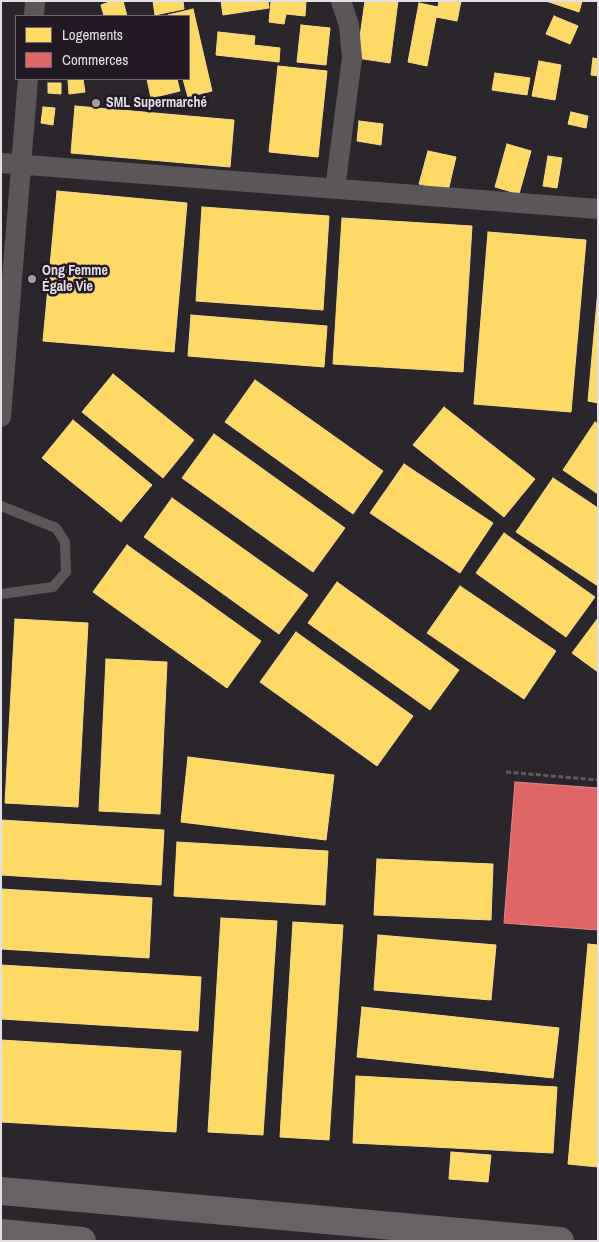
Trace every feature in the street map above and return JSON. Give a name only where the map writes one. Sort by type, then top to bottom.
[{"type":"main road","points":[[1,1191],[560,1241]]},
{"type":"main road","points":[[1,1233],[82,1241]]},
{"type":"street","points":[[34,15],[35,1]]},
{"type":"street","points":[[335,189],[352,58],[349,25],[341,1]]},
{"type":"street","points":[[1,417],[28,80]]},
{"type":"street","points":[[1,163],[598,209]]},
{"type":"lane","points":[[1,506],[56,528],[65,542],[66,572],[53,587],[1,594]]},
{"type":"path","points":[[506,772],[598,780]]},
{"type":"building: Logements","points":[[112,1],[123,1],[127,15],[104,15],[101,5]]},
{"type":"building: Logements","points":[[153,1],[183,1],[184,9],[155,15]]},
{"type":"building: Logements","points":[[221,1],[268,1],[269,8],[223,15]]},
{"type":"building: Logements","points":[[271,1],[306,1],[305,16],[286,14],[284,24],[269,22]]},
{"type":"building: Logements","points":[[365,1],[398,1],[390,63],[357,58]]},
{"type":"building: Logements","points":[[439,1],[461,1],[457,21],[436,17]]},
{"type":"building: Logements","points":[[546,1],[582,1],[579,12]]},
{"type":"building: Logements","points":[[419,3],[438,7],[427,66],[408,62]]},
{"type":"building: Logements","points":[[193,9],[212,91],[188,97],[183,80],[190,80],[190,15],[168,15]]},
{"type":"building: Logements","points":[[554,16],[578,26],[570,44],[546,34]]},
{"type":"building: Logements","points":[[301,25],[330,28],[326,65],[297,62]]},
{"type":"building: Logements","points":[[218,32],[255,36],[254,45],[280,48],[279,62],[216,55]]},
{"type":"building: Logements","points":[[593,58],[598,59],[598,76],[591,75]]},
{"type":"building: Logements","points":[[539,61],[561,65],[555,100],[532,96]]},
{"type":"building: Logements","points":[[278,66],[327,71],[318,157],[269,152]]},
{"type":"building: Logements","points":[[495,73],[530,78],[527,95],[492,90]]},
{"type":"building: Logements","points":[[68,80],[83,80],[85,92],[69,94]]},
{"type":"building: Logements","points":[[147,80],[177,80],[180,91],[151,98]]},
{"type":"building: Logements","points":[[48,83],[61,83],[61,94],[48,93]]},
{"type":"building: Logements","points":[[75,106],[234,120],[230,167],[71,153]]},
{"type":"building: Logements","points":[[43,107],[55,108],[53,125],[41,123]]},
{"type":"building: Logements","points":[[571,112],[588,116],[586,128],[568,124]]},
{"type":"building: Logements","points":[[359,121],[383,124],[381,145],[357,141]]},
{"type":"building: Logements","points":[[507,144],[531,151],[519,194],[495,187]]},
{"type":"building: Logements","points":[[428,151],[456,157],[448,191],[419,184]]},
{"type":"building: Logements","points":[[548,156],[562,158],[557,188],[543,186]]},
{"type":"building: Logements","points":[[57,191],[187,203],[174,352],[43,341]]},
{"type":"building: Logements","points":[[202,207],[329,216],[323,310],[196,301]]},
{"type":"building: Logements","points":[[342,218],[472,226],[463,372],[333,364]]},
{"type":"building: Logements","points":[[488,232],[586,240],[571,412],[474,404]]},
{"type":"building: Logements","points":[[598,290],[598,403],[588,401]]},
{"type":"building: Logements","points":[[191,315],[327,326],[324,367],[188,356]]},
{"type":"building: Logements","points":[[113,374],[194,440],[163,478],[82,412]]},
{"type":"building: Logements","points":[[255,380],[383,471],[353,514],[225,422]]},
{"type":"building: Logements","points":[[444,407],[535,479],[504,517],[413,445]]},
{"type":"building: Logements","points":[[73,420],[152,485],[121,522],[42,458]]},
{"type":"building: Logements","points":[[595,422],[598,424],[598,494],[563,470]]},
{"type":"building: Logements","points":[[214,434],[345,528],[313,572],[182,478]]},
{"type":"building: Logements","points":[[404,464],[493,523],[460,573],[370,513]]},
{"type":"building: Logements","points":[[553,478],[598,508],[598,586],[516,532]]},
{"type":"building: Logements","points":[[172,498],[308,595],[279,634],[144,537]]},
{"type":"building: Logements","points":[[504,533],[595,597],[566,637],[476,573]]},
{"type":"building: Logements","points":[[127,545],[261,641],[227,688],[93,592]]},
{"type":"building: Logements","points":[[337,582],[459,670],[430,710],[308,623]]},
{"type":"building: Logements","points":[[460,586],[556,651],[524,699],[427,633]]},
{"type":"building: Logements","points":[[598,618],[598,672],[572,653]]},
{"type":"building: Logements","points":[[15,619],[88,623],[78,807],[5,803]]},
{"type":"building: Logements","points":[[296,632],[413,716],[377,766],[260,682]]},
{"type":"building: Logements","points":[[106,659],[167,662],[160,814],[99,811]]},
{"type":"building: Logements","points":[[188,757],[334,775],[326,840],[181,822]]},
{"type":"building: Logements","points":[[1,820],[164,830],[161,885],[1,875]]},
{"type":"building: Logements","points":[[177,842],[328,851],[325,905],[174,896]]},
{"type":"building: Logements","points":[[377,859],[493,864],[491,920],[374,915]]},
{"type":"building: Logements","points":[[1,889],[152,898],[149,958],[1,949]]},
{"type":"building: Logements","points":[[221,918],[277,921],[263,1135],[208,1132]]},
{"type":"building: Logements","points":[[293,922],[343,925],[329,1140],[280,1137]]},
{"type":"building: Logements","points":[[378,935],[496,945],[491,1000],[374,990]]},
{"type":"building: Logements","points":[[588,944],[598,945],[598,1167],[568,1164]]},
{"type":"building: Logements","points":[[1,965],[201,977],[198,1031],[1,1019]]},
{"type":"building: Logements","points":[[362,1007],[559,1028],[553,1078],[357,1057]]},
{"type":"building: Logements","points":[[1,1040],[181,1051],[176,1132],[1,1122]]},
{"type":"building: Logements","points":[[356,1076],[557,1087],[553,1153],[353,1143]]},
{"type":"building: Logements","points":[[451,1152],[491,1155],[488,1182],[449,1179]]},
{"type":"building: Commerces","points":[[515,782],[598,788],[598,930],[504,923]]},
{"type":"place","name":"SML Supermarché","points":[[96,103]]},
{"type":"place","name":"Ong Femme Égale Vie","points":[[32,279]]}]
